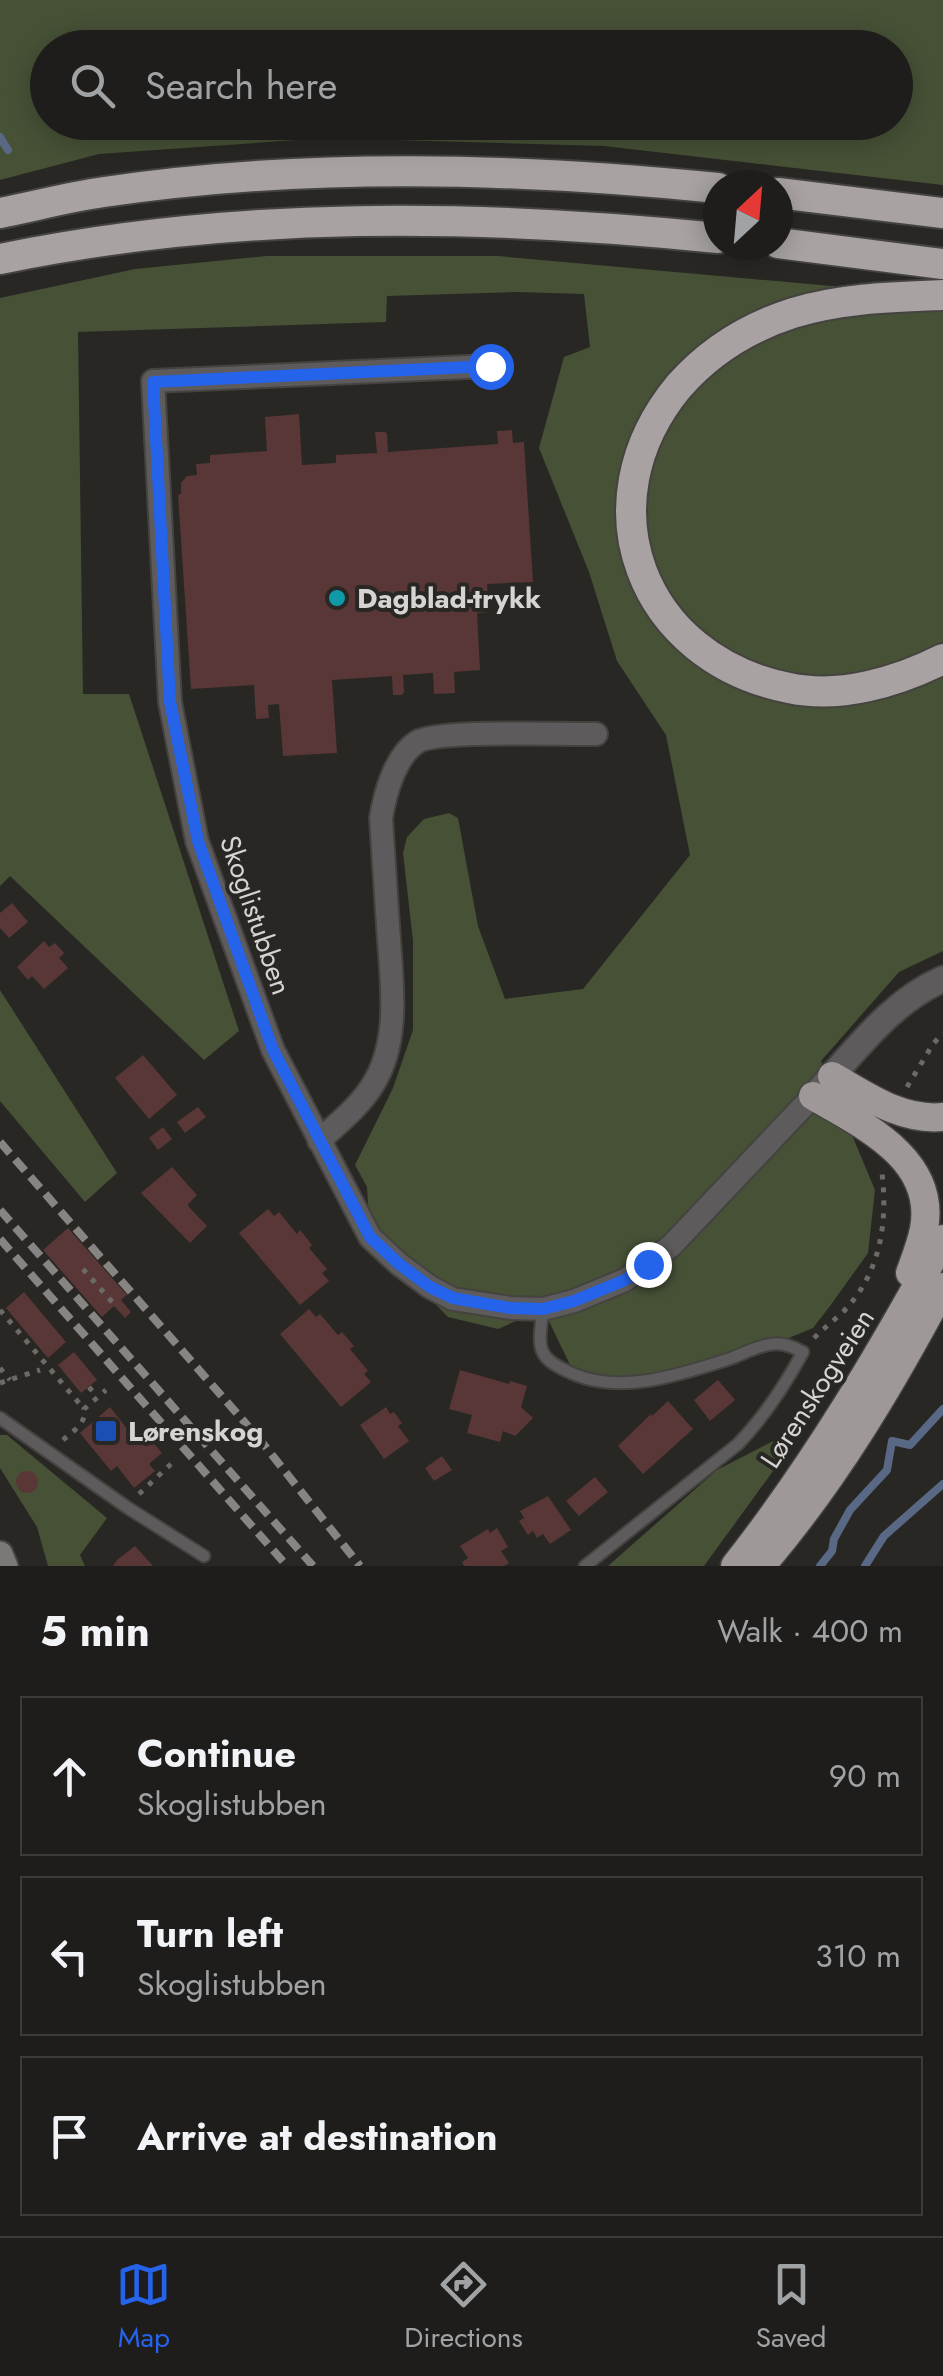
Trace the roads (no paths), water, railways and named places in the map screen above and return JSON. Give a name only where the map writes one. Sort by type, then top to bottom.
[{"type":"highway","points":[[0,213],[100,192],[342,170],[486,172],[703,187]]},
{"type":"highway","points":[[793,196],[943,212]]},
{"type":"highway","points":[[0,260],[194,229],[344,220],[499,222],[703,236]]},
{"type":"highway","points":[[793,245],[943,264]]},
{"type":"highway","points":[[943,296],[865,298],[790,314],[733,340],[708,357],[669,398],[645,438],[633,480],[630,521],[638,559],[665,614],[694,646],[739,674],[792,689],[846,690],[875,685],[943,659]]},
{"type":"highway","points":[[822,1086],[896,1112],[943,1117]]},
{"type":"highway","points":[[822,1086],[900,1153],[921,1184],[924,1228],[902,1340]]},
{"type":"highway","name":"Lørenskogveien","points":[[762,1566],[838,1466],[902,1340],[943,1240]]},
{"type":"highway","name":"Lørenskogveien","points":[[735,1566],[943,1287]]},
{"type":"highway","points":[[902,1340],[943,1303]]},
{"type":"main road","points":[[0,1554],[5,1566]]},
{"type":"street","name":"Skoglistubben","points":[[490,366],[153,382],[170,702],[198,841],[273,1050],[370,1237],[430,1287],[453,1298],[510,1308],[543,1309],[625,1280],[671,1246],[822,1086]]},
{"type":"street","points":[[319,1141],[373,1085],[385,1057],[391,1028],[391,981],[381,818],[385,793],[405,755],[418,742],[443,735],[596,734]]},
{"type":"street","points":[[822,1086],[907,1000],[943,979]]},
{"type":"lane","points":[[543,1309],[539,1340],[544,1356],[555,1366],[606,1382],[623,1383],[678,1373],[772,1344],[803,1352],[776,1401],[738,1444],[585,1566]]},
{"type":"lane","points":[[0,1418],[204,1556]]},
{"type":"waterway","points":[[0,137],[8,150]]},
{"type":"waterway","points":[[820,1566],[832,1551],[850,1510],[887,1470],[892,1441],[910,1445],[943,1409]]},
{"type":"waterway","points":[[865,1566],[884,1536],[943,1484]]},
{"type":"railway","points":[[0,1142],[261,1441],[360,1566]]},
{"type":"railway","points":[[0,1210],[313,1566]]},
{"type":"railway","points":[[0,1239],[287,1566]]},
{"type":"place","name":"Dagblad-trykk","points":[[337,598]]},
{"type":"place","name":"Lørenskog","points":[[106,1431]]}]
